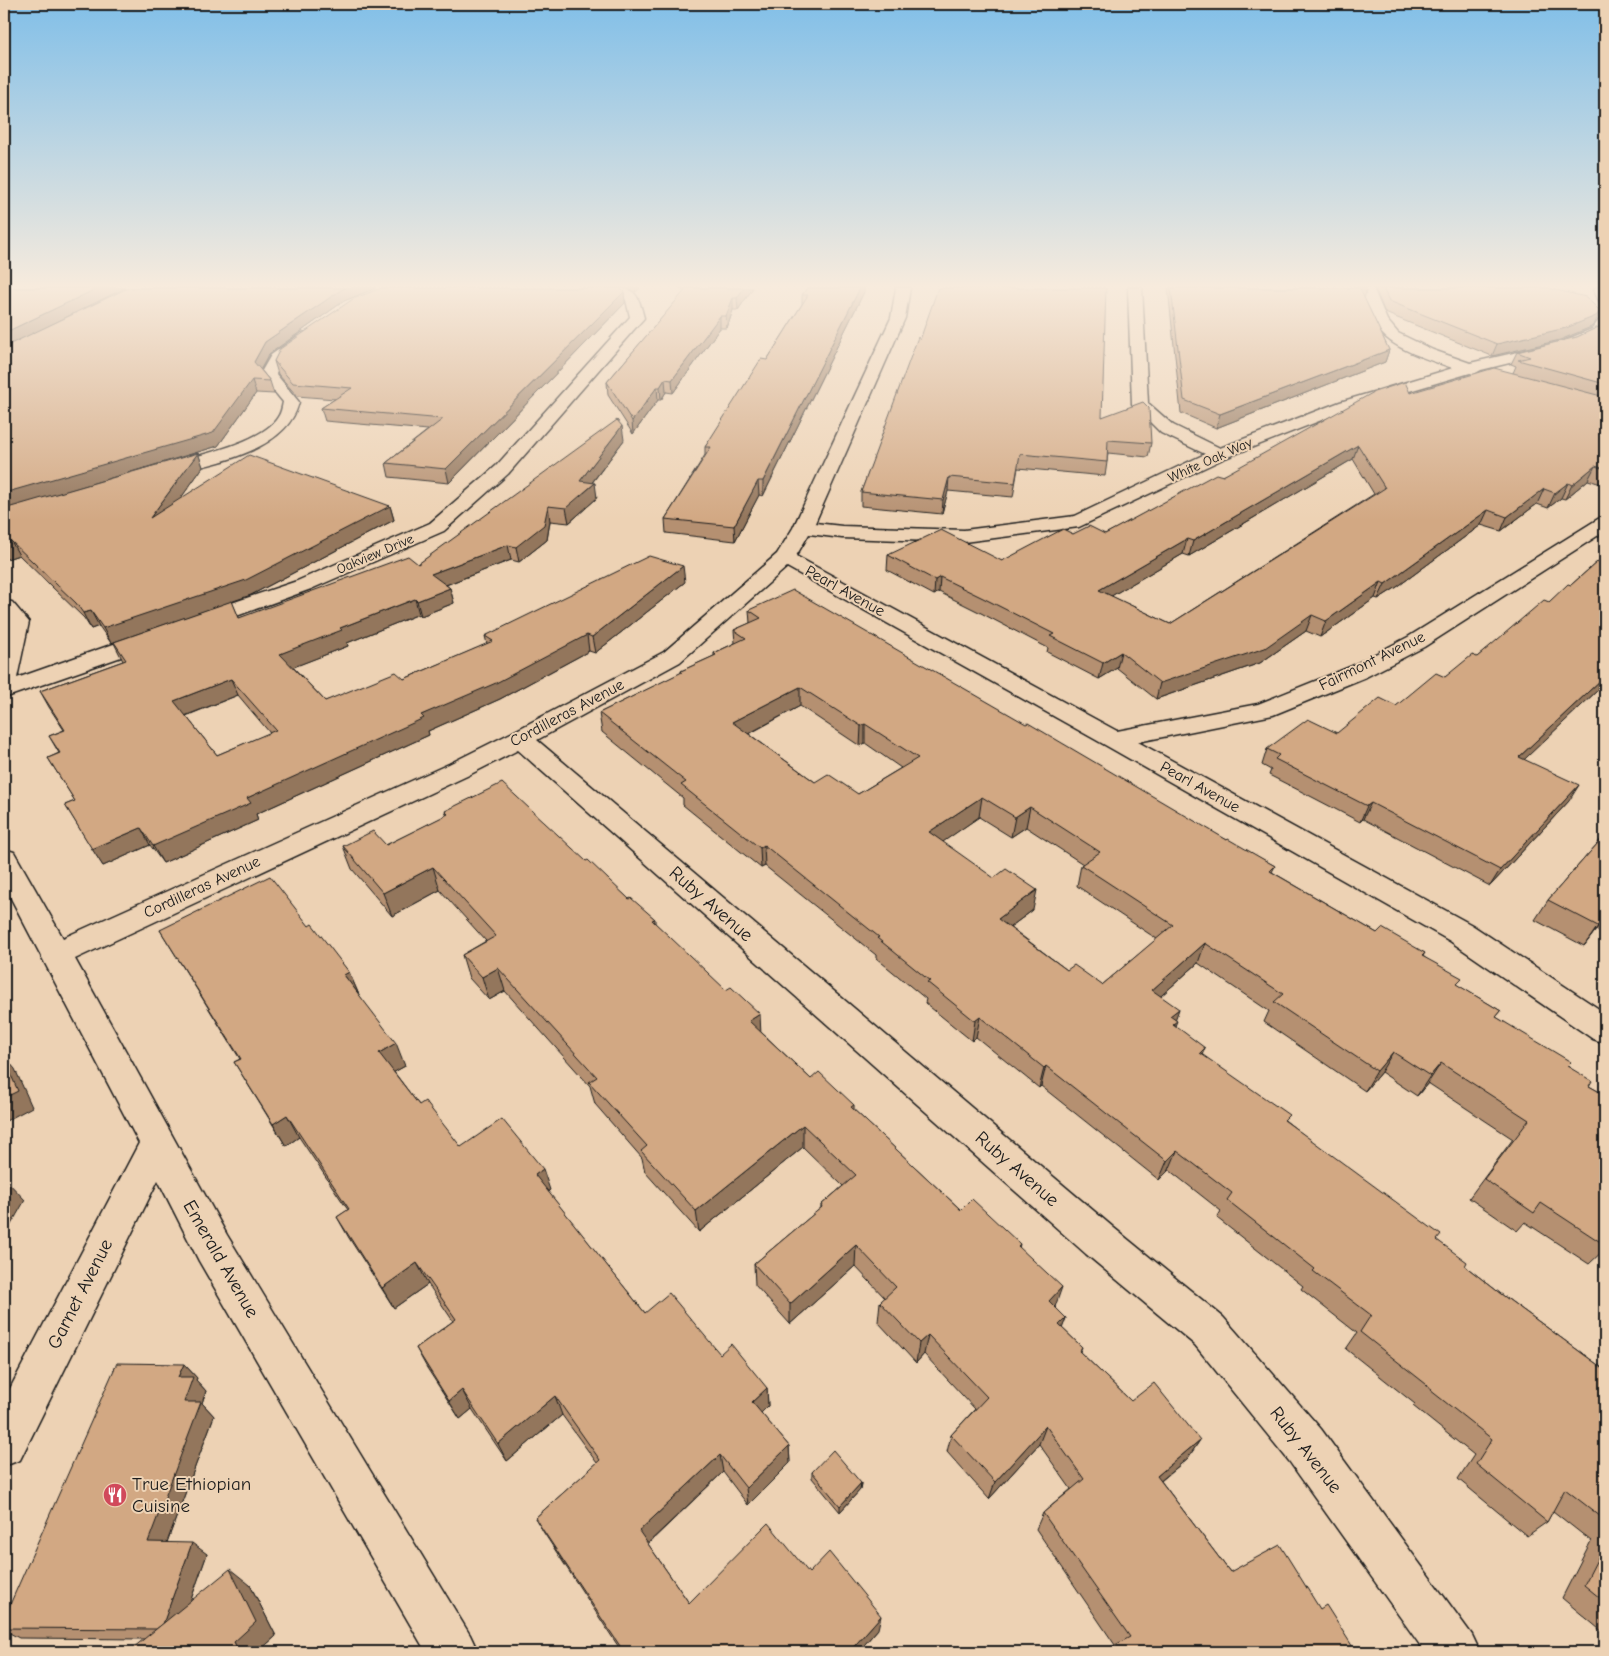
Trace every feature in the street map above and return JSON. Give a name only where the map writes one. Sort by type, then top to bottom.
[{"type":"street","points":[[146,476],[255,442],[281,425],[288,414],[290,402],[268,374],[272,365]]},
{"type":"street","name":"Oakview Drive","points":[[4,691],[304,585],[437,527],[502,470],[595,365]]},
{"type":"street","name":"Cordilleras Avenue","points":[[57,954],[520,739],[672,657],[785,558],[803,528],[877,365]]},
{"type":"street","points":[[1138,365],[1140,404],[1167,429],[1219,454]]},
{"type":"street","points":[[1462,365],[1496,376]]},
{"type":"street","name":"White Oak Way","points":[[803,528],[842,532],[964,536],[1079,521],[1219,454],[1346,405],[1481,365]]},
{"type":"street","name":"Fairmont Avenue","points":[[1114,739],[1264,710],[1358,672],[1416,642],[1605,523]]},
{"type":"street","name":"Pearl Avenue","points":[[785,558],[1114,739],[1460,934],[1605,1030]]},
{"type":"street","points":[[4,607],[18,622],[4,685]]},
{"type":"street","name":"Ruby Avenue","points":[[520,739],[1100,1240],[1209,1331],[1305,1445],[1455,1652]]},
{"type":"street","name":"Emerald Avenue","points":[[4,859],[57,954],[213,1248],[453,1652]]},
{"type":"street","name":"Garnet Avenue","points":[[4,1444],[157,1144]]},
{"type":"building","points":[[4,365],[257,365],[270,381],[252,380],[213,433],[4,493]]},
{"type":"building","points":[[278,365],[550,365],[446,469],[386,463],[443,419],[321,408],[352,388],[293,383]]},
{"type":"building","points":[[621,365],[683,365],[672,380],[665,379],[660,387],[657,387],[632,421],[607,382]]},
{"type":"building","points":[[757,365],[821,365],[763,481],[758,481],[734,526],[665,519],[711,447],[705,447]]},
{"type":"building","points":[[908,365],[1104,365],[1102,417],[1143,402],[1149,408],[1151,443],[1108,440],[1107,462],[1020,454],[1015,483],[949,477],[943,500],[861,492]]},
{"type":"building","points":[[1180,365],[1349,365],[1220,414],[1184,400]]},
{"type":"building","points":[[1537,365],[1605,365],[1605,384]]},
{"type":"building","points":[[1494,368],[1605,397],[1605,469],[1595,466],[1572,485],[1568,483],[1555,493],[1544,489],[1507,517],[1488,510],[1385,584],[1381,582],[1326,621],[1312,615],[1265,648],[1160,683],[1121,652],[1103,663],[1050,636],[1054,634],[983,598],[940,577],[935,580],[888,555],[941,530],[1002,561],[1063,529],[1073,534],[1089,526],[1105,534],[1216,474],[1223,476],[1374,392],[1405,382],[1410,393]],"holes":[[[1358,445],[1385,488],[1170,624],[1099,590],[1187,539],[1193,541]]]},
{"type":"building","points":[[617,420],[622,426],[580,481],[595,483],[566,508],[548,506],[544,525],[516,547],[508,545],[431,574],[450,588],[417,601],[415,599],[340,628],[342,630],[280,654],[325,701],[396,672],[404,679],[493,641],[485,636],[649,556],[683,566],[592,637],[587,635],[496,683],[421,715],[424,718],[247,798],[251,803],[153,846],[141,828],[92,849],[65,805],[75,801],[48,758],[60,753],[49,736],[65,730],[40,691],[126,660],[114,642],[232,601],[239,618],[408,556],[418,564]],"holes":[[[231,679],[276,730],[217,755],[174,701]]]},
{"type":"building","points":[[198,453],[150,518],[249,455],[390,506],[246,580],[103,628],[91,611],[83,613],[76,603],[11,541],[4,543],[4,509]]},
{"type":"building","points":[[1605,555],[1605,676],[1519,757],[1579,785],[1500,870],[1371,803],[1367,806],[1275,759],[1279,755],[1267,749],[1308,719],[1337,733],[1380,698],[1396,706],[1436,673],[1445,677],[1472,655],[1477,657],[1544,600],[1549,602],[1568,584],[1571,585]]},
{"type":"building","points":[[793,590],[1275,866],[1270,871],[1377,933],[1382,928],[1425,953],[1422,956],[1462,978],[1456,984],[1501,1011],[1496,1017],[1571,1062],[1567,1066],[1592,1081],[1589,1086],[1605,1095],[1605,1245],[1541,1203],[1534,1213],[1484,1179],[1529,1120],[1441,1063],[1430,1076],[1393,1052],[1377,1071],[1274,1002],[1283,994],[1205,943],[1152,990],[1179,1009],[1170,1016],[1177,1021],[1173,1024],[1205,1048],[1200,1053],[1289,1115],[1284,1120],[1441,1235],[1437,1240],[1467,1262],[1465,1266],[1605,1370],[1605,1520],[1565,1489],[1547,1522],[1476,1464],[1492,1439],[1360,1332],[1371,1315],[1313,1271],[1315,1269],[1227,1200],[1232,1193],[1177,1151],[1167,1161],[980,1017],[975,1021],[927,982],[930,981],[877,938],[879,937],[764,845],[760,848],[681,785],[686,782],[599,713],[716,655],[714,653],[746,638],[734,630],[761,618],[749,610]],"holes":[[[800,687],[861,726],[865,724],[918,758],[858,794],[828,774],[815,782],[732,722]],[[982,797],[1015,817],[1030,807],[1100,852],[1081,865],[1173,925],[1102,985],[1074,965],[1067,970],[998,919],[1037,890],[1006,869],[994,878],[929,832]]]},
{"type":"building","points":[[502,783],[586,861],[588,860],[629,899],[631,898],[655,919],[652,920],[726,990],[731,987],[760,1014],[749,1021],[811,1079],[819,1072],[854,1105],[851,1107],[961,1210],[972,1199],[1020,1244],[1018,1246],[1062,1287],[1049,1301],[1066,1318],[1059,1325],[1082,1347],[1079,1351],[1131,1401],[1154,1383],[1200,1440],[1157,1476],[1230,1572],[1280,1545],[1320,1609],[1326,1605],[1356,1652],[1102,1652],[1130,1637],[1043,1513],[1084,1479],[1046,1426],[995,1482],[951,1435],[987,1397],[928,1335],[919,1343],[880,1302],[896,1287],[856,1245],[790,1304],[754,1264],[822,1207],[821,1205],[856,1175],[803,1125],[696,1211],[641,1151],[647,1146],[589,1082],[597,1077],[498,968],[482,977],[462,955],[496,936],[433,867],[383,893],[343,846],[373,831],[386,845],[448,814],[445,811]]},
{"type":"building","points":[[1605,835],[1605,917],[1598,926],[1548,900]]},
{"type":"building","points":[[270,876],[309,926],[312,924],[349,972],[344,975],[396,1043],[379,1053],[419,1105],[425,1101],[461,1147],[502,1119],[543,1169],[535,1175],[645,1313],[669,1293],[720,1354],[731,1344],[767,1388],[752,1402],[789,1446],[746,1488],[720,1455],[639,1531],[689,1603],[768,1523],[809,1573],[829,1552],[881,1616],[849,1652],[624,1652],[535,1518],[600,1460],[555,1396],[498,1444],[462,1390],[449,1401],[416,1348],[456,1319],[417,1263],[382,1288],[337,1217],[349,1209],[287,1115],[273,1124],[234,1062],[241,1059],[160,930]]},
{"type":"building","points":[[4,1059],[18,1091],[4,1098]]},
{"type":"building","points":[[117,1363],[184,1364],[178,1377],[193,1377],[184,1402],[201,1402],[148,1542],[192,1543],[163,1624],[156,1629],[4,1628],[4,1618]]},
{"type":"building","points":[[833,1450],[861,1483],[840,1506],[812,1472]]},
{"type":"building","points":[[1605,1544],[1605,1602],[1584,1585]]},
{"type":"building","points":[[230,1569],[256,1622],[234,1642],[239,1652],[128,1652]]},
{"type":"place","name":"True Ethiopian Cuisine","points":[[115,1495]]}]
